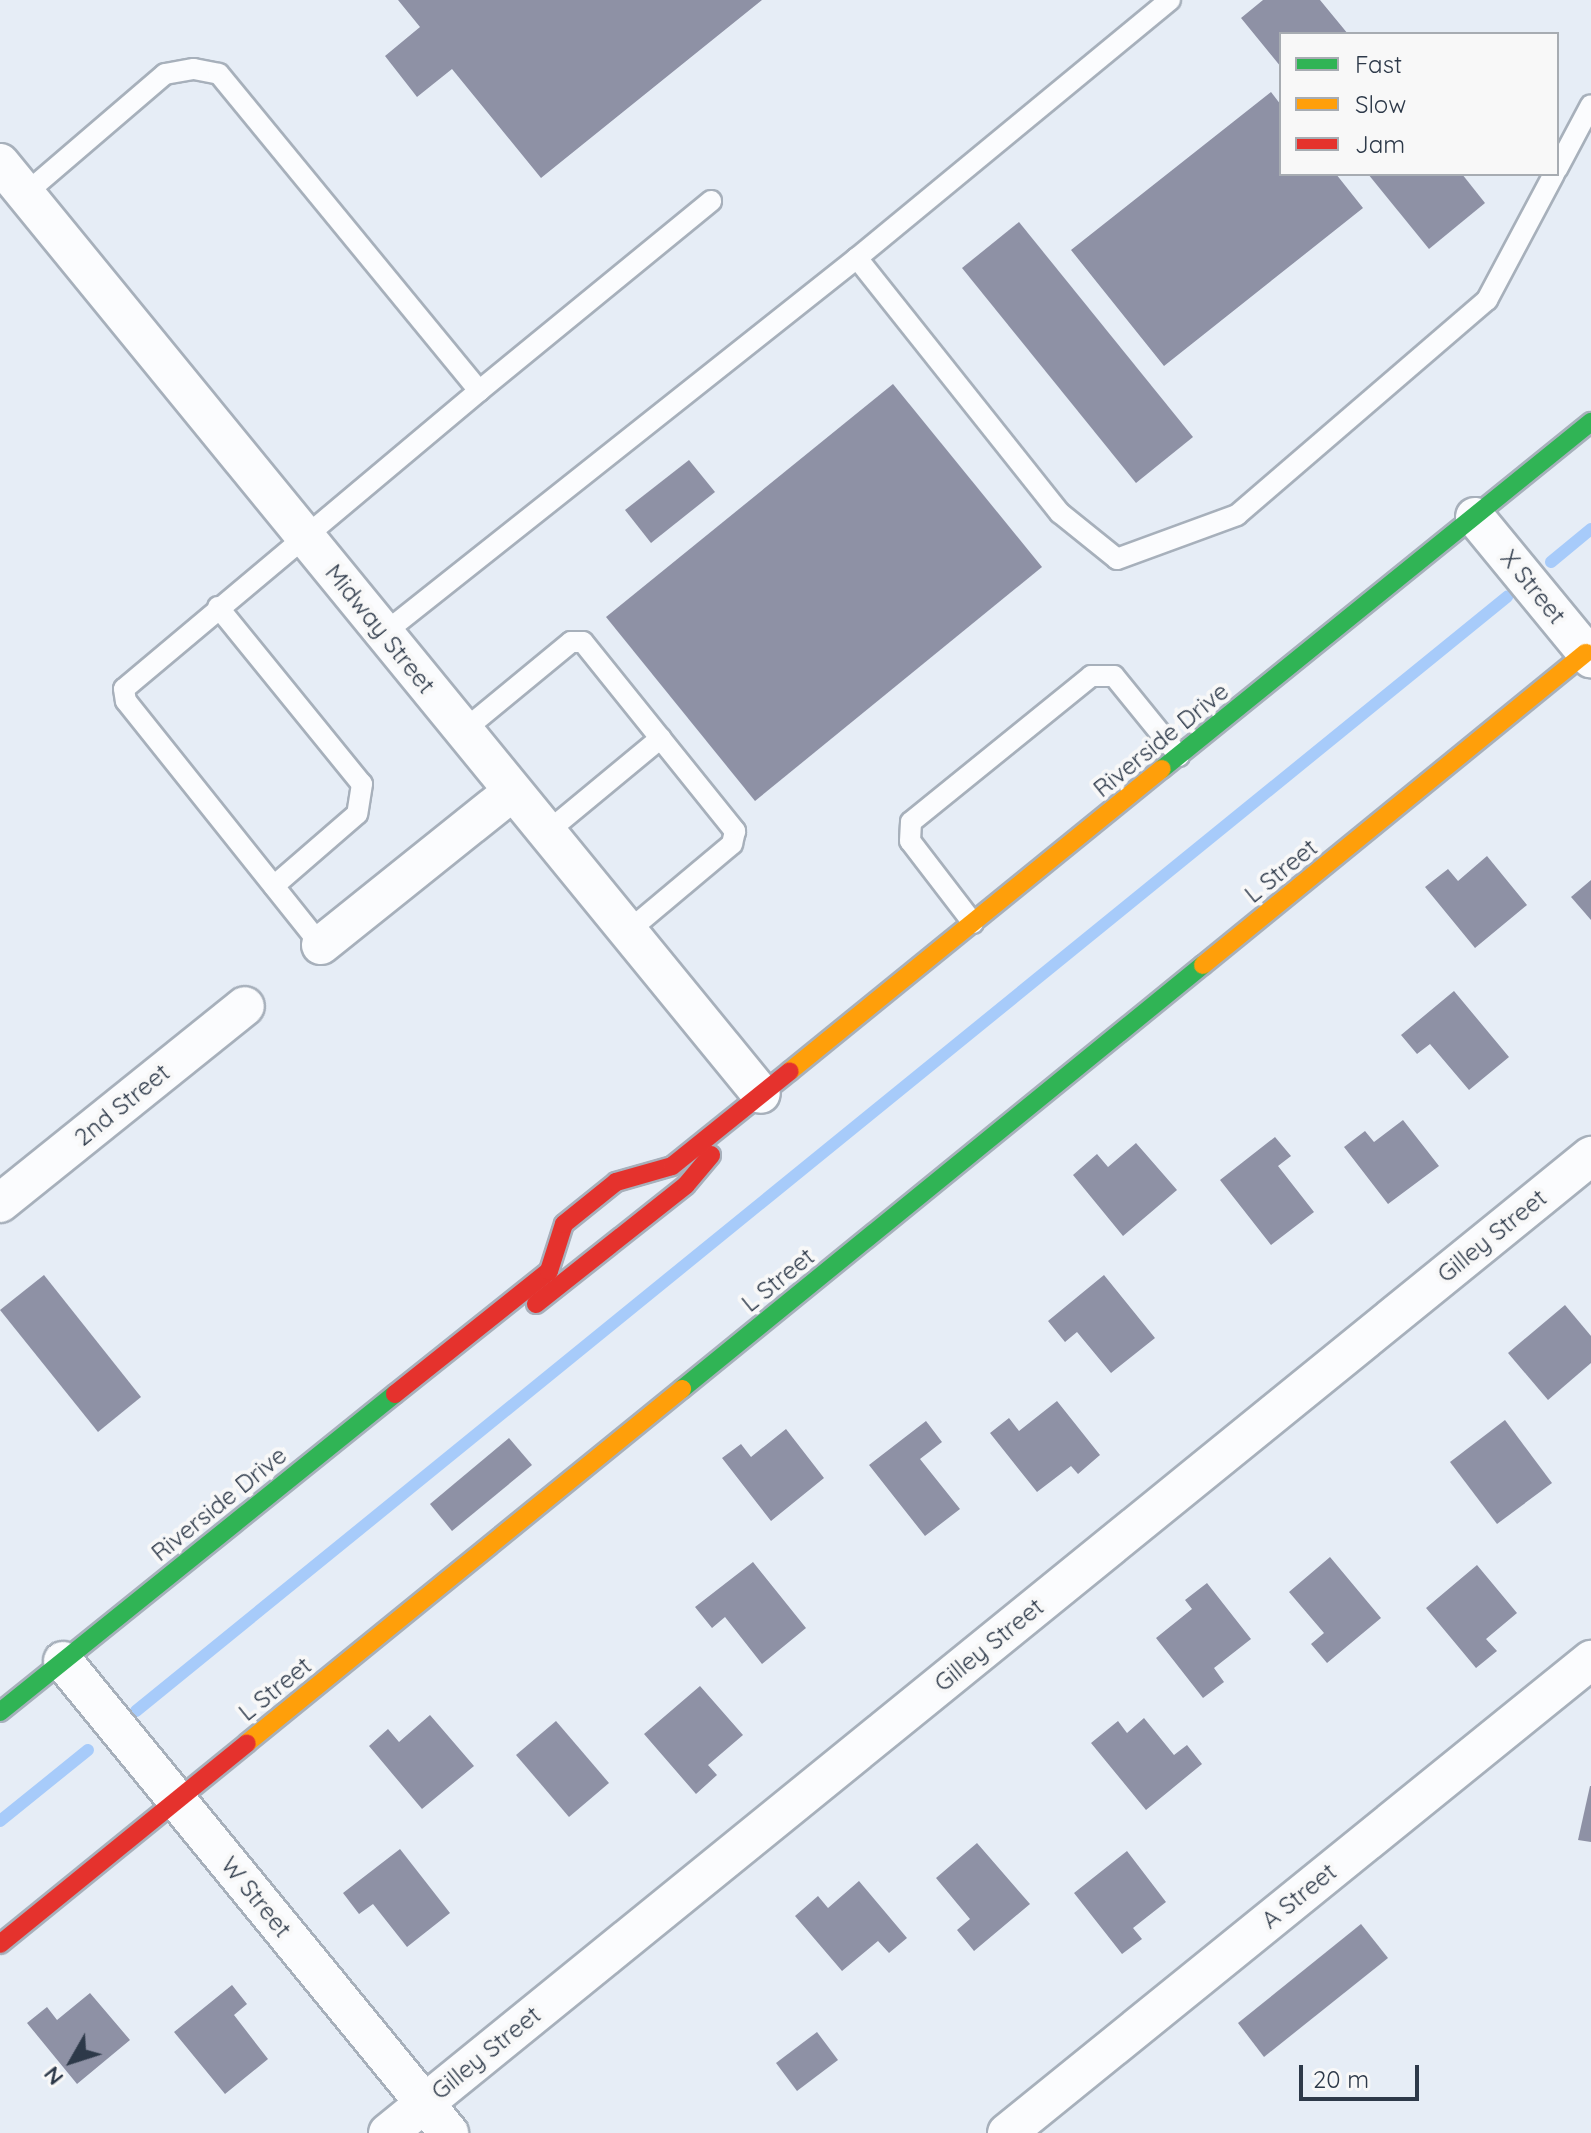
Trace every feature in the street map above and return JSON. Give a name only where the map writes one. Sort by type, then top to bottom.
[{"type":"street","name":"Midway Street","points":[[0,163],[761,1094]]},
{"type":"street","name":"Riverside Drive","points":[[0,1712],[549,1271],[564,1224],[616,1182],[672,1166],[1591,422]]},
{"type":"street","name":"X Street","points":[[1475,517],[1589,655]]},
{"type":"street","name":"L Street","points":[[0,1944],[1589,655]]},
{"type":"street","points":[[321,945],[512,792]]},
{"type":"street","name":"2nd Street","points":[[0,1203],[245,1006]]},
{"type":"street","name":"Riverside Drive","points":[[468,1333],[512,1323],[686,1185],[761,1094]]},
{"type":"street","name":"Gilley Street","points":[[388,2133],[1591,1156]]},
{"type":"street","name":"A Street","points":[[1007,2133],[1591,1660]]},
{"type":"street","name":"W Street","points":[[63,1661],[449,2133]]},
{"type":"lane","points":[[383,634],[857,258],[1170,0]]},
{"type":"lane","points":[[25,194],[165,74],[194,69],[219,74],[479,391]]},
{"type":"lane","points":[[1559,165],[1591,105]]},
{"type":"lane","points":[[857,258],[1060,513],[1117,559],[1237,515],[1487,300],[1553,176]]},
{"type":"lane","points":[[321,945],[126,701],[130,679],[711,201]]},
{"type":"lane","points":[[218,607],[362,784],[357,814],[274,886]]},
{"type":"lane","points":[[463,731],[571,642],[583,642],[735,831],[732,844],[627,932]]},
{"type":"lane","points":[[973,923],[910,841],[911,822],[1079,685],[1091,676],[1114,676],[1179,756]]},
{"type":"lane","points":[[546,833],[661,738]]},
{"type":"building","points":[[398,0],[762,0],[541,178],[452,69],[417,97],[385,56],[420,27]]},
{"type":"building","points":[[1263,0],[1320,0],[1346,32],[1279,32],[1279,65],[1241,18]]},
{"type":"building","points":[[1271,92],[1279,102],[1279,176],[1338,176],[1363,208],[1164,366],[1071,250]]},
{"type":"building","points":[[1370,176],[1464,176],[1485,203],[1429,249]]},
{"type":"building","points":[[1019,222],[1193,437],[1136,483],[962,268]]},
{"type":"building","points":[[893,384],[1042,567],[755,801],[606,617]]},
{"type":"building","points":[[689,460],[715,492],[651,543],[625,510]]},
{"type":"building","points":[[1487,856],[1527,905],[1475,948],[1425,887],[1448,869],[1458,881]]},
{"type":"building","points":[[1591,880],[1591,920],[1571,897]]},
{"type":"building","points":[[1454,991],[1509,1057],[1469,1090],[1430,1044],[1417,1054],[1401,1035]]},
{"type":"building","points":[[1403,1120],[1439,1166],[1388,1204],[1344,1147],[1365,1131],[1374,1142]]},
{"type":"building","points":[[1275,1137],[1291,1156],[1278,1166],[1314,1212],[1271,1245],[1220,1180]]},
{"type":"building","points":[[1136,1143],[1177,1190],[1123,1236],[1073,1175],[1097,1154],[1108,1167]]},
{"type":"building","points":[[44,1275],[141,1397],[98,1432],[0,1310]]},
{"type":"building","points":[[1104,1275],[1155,1338],[1111,1373],[1077,1332],[1065,1342],[1048,1321]]},
{"type":"building","points":[[1565,1305],[1591,1336],[1591,1363],[1548,1400],[1508,1353]]},
{"type":"building","points":[[1057,1401],[1100,1455],[1078,1474],[1071,1466],[1037,1492],[990,1433],[1009,1418],[1019,1431]]},
{"type":"building","points":[[1505,1420],[1552,1483],[1497,1524],[1450,1462]]},
{"type":"building","points":[[926,1421],[942,1442],[920,1459],[960,1509],[925,1536],[869,1465]]},
{"type":"building","points":[[786,1429],[824,1478],[771,1521],[722,1458],[741,1444],[751,1457]]},
{"type":"building","points":[[509,1438],[532,1465],[452,1531],[430,1504]]},
{"type":"building","points":[[1330,1557],[1381,1618],[1327,1663],[1311,1644],[1324,1633],[1289,1592]]},
{"type":"building","points":[[753,1562],[806,1628],[762,1664],[725,1617],[712,1628],[695,1607]]},
{"type":"building","points":[[1477,1565],[1517,1613],[1486,1639],[1497,1651],[1476,1668],[1426,1608]]},
{"type":"building","points":[[1207,1583],[1251,1639],[1214,1668],[1224,1682],[1203,1698],[1156,1638],[1192,1609],[1185,1600]]},
{"type":"building","points":[[700,1686],[743,1735],[708,1765],[717,1775],[696,1794],[644,1734]]},
{"type":"building","points":[[430,1715],[474,1766],[422,1809],[369,1746],[388,1729],[399,1742]]},
{"type":"building","points":[[1144,1718],[1174,1755],[1187,1745],[1202,1764],[1146,1810],[1091,1743],[1118,1721],[1127,1733]]},
{"type":"building","points":[[556,1721],[609,1783],[569,1817],[516,1755]]},
{"type":"building","points":[[1591,1786],[1591,1842],[1578,1840]]},
{"type":"building","points":[[977,1843],[1030,1904],[974,1951],[957,1930],[970,1919],[936,1878]]},
{"type":"building","points":[[400,1849],[450,1913],[407,1947],[373,1904],[359,1914],[343,1893]]},
{"type":"building","points":[[1127,1851],[1166,1902],[1133,1928],[1142,1939],[1122,1954],[1074,1893]]},
{"type":"building","points":[[859,1881],[907,1938],[889,1953],[878,1941],[842,1971],[795,1916],[818,1896],[828,1908]]},
{"type":"building","points":[[1361,1924],[1388,1958],[1264,2057],[1238,2023]]},
{"type":"building","points":[[232,1985],[247,2004],[234,2015],[268,2059],[225,2094],[174,2032]]},
{"type":"building","points":[[90,1993],[130,2040],[77,2084],[27,2023],[47,2007],[57,2020]]},
{"type":"building","points":[[817,2032],[838,2060],[797,2091],[776,2063]]},
{"type":"waterway","points":[[1551,562],[1591,529]]},
{"type":"waterway","points":[[136,1711],[1507,597]]},
{"type":"waterway","points":[[0,1821],[88,1750]]},
{"type":"traffic: fast","points":[[1162,769],[1591,422]]},
{"type":"traffic: fast","points":[[682,1389],[1203,965]]},
{"type":"traffic: fast","points":[[0,1712],[395,1394]]},
{"type":"traffic: slow","points":[[1203,965],[1586,653]]},
{"type":"traffic: slow","points":[[790,1071],[1162,769]]},
{"type":"traffic: slow","points":[[247,1743],[682,1389]]},
{"type":"traffic: jam","points":[[395,1394],[549,1271],[564,1224],[616,1182],[672,1166],[790,1071]]},
{"type":"traffic: jam","points":[[536,1304],[686,1185],[711,1155]]},
{"type":"traffic: jam","points":[[0,1944],[247,1743]]}]
